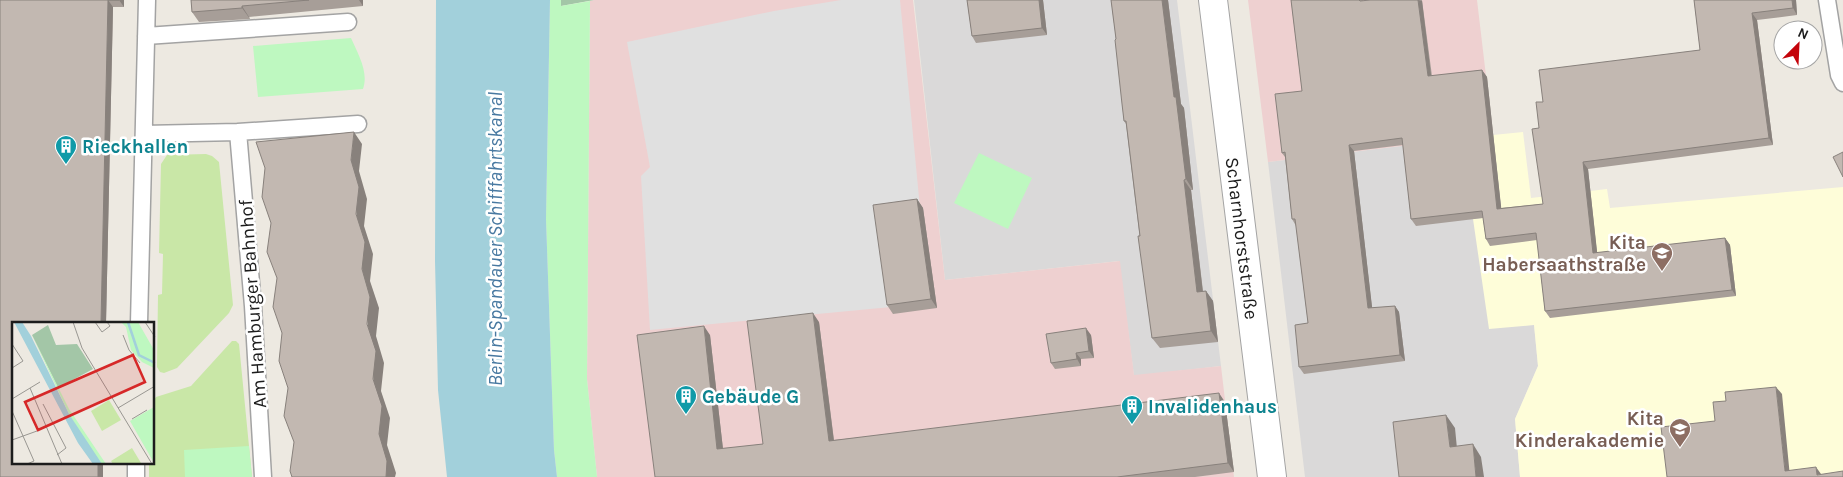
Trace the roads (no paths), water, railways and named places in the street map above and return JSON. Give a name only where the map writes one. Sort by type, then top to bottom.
[{"type":"street","name":"Scharnhorststraße","points":[[1213,0],[1272,477]]},
{"type":"lane","points":[[139,322],[147,0]]},
{"type":"lane","points":[[1827,0],[1839,75],[1843,83]]},
{"type":"lane","points":[[146,36],[348,22]]},
{"type":"lane","points":[[144,134],[238,132],[358,124]]},
{"type":"lane","name":"Am Hamburger Bahnhof","points":[[238,132],[254,306],[263,477]]},
{"type":"lane","points":[[136,464],[136,477]]},
{"type":"water","name":"Berlin-Spandauer Schifffahrtskanal","points":[[436,0],[550,0],[546,219],[554,450],[557,477],[447,477],[438,390],[435,261]]},
{"type":"place","name":"Rieckhallen","points":[[66,165]]},
{"type":"place","name":"Kita Habersaathstraße","points":[[1662,272]]},
{"type":"place","name":"Gebäude G","points":[[686,415]]},
{"type":"place","name":"Invalidenhaus","points":[[1132,425]]},
{"type":"place","name":"Kita Kinderakademie","points":[[1680,448]]}]
